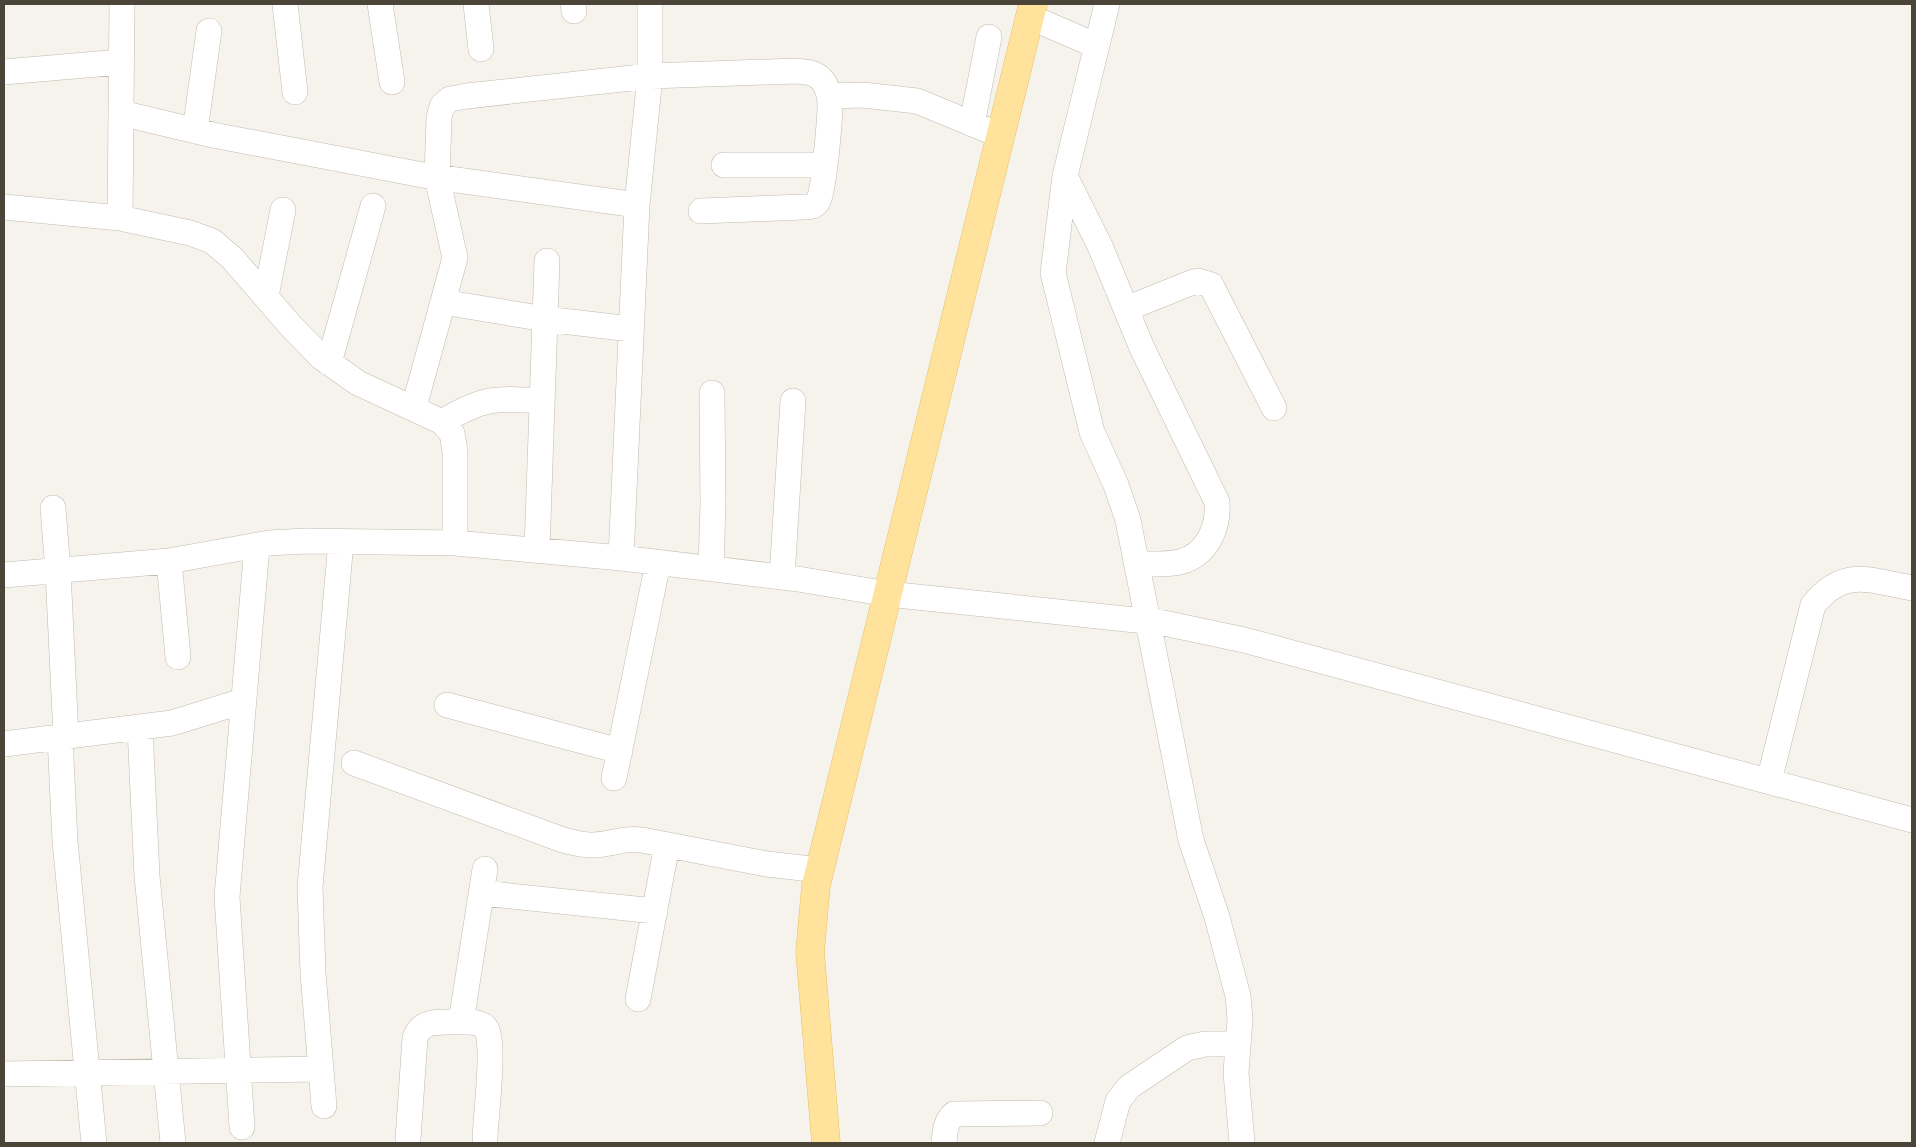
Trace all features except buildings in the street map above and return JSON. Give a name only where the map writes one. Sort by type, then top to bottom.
[{"type":"main road","points":[[826,1143],[810,952],[816,885],[1032,10]]},
{"type":"street","points":[[120,218],[122,4]]},
{"type":"street","points":[[285,4],[296,92]]},
{"type":"street","points":[[380,4],[392,82]]},
{"type":"street","points":[[476,4],[481,49]]},
{"type":"street","points":[[621,558],[637,205],[650,76],[650,4]]},
{"type":"street","points":[[1107,4],[1065,176],[1053,273],[1092,432],[1116,485],[1128,520],[1191,840],[1217,917],[1238,996],[1240,1019],[1236,1073],[1242,1143]]},
{"type":"street","points":[[1032,10],[1088,42]]},
{"type":"street","points":[[195,131],[209,31]]},
{"type":"street","points":[[972,124],[989,37]]},
{"type":"street","points":[[4,72],[121,62]]},
{"type":"street","points":[[414,407],[455,258],[437,177],[438,118],[442,106],[450,100],[468,96],[650,76],[796,71],[814,74],[822,79],[830,104],[820,197],[812,206],[701,211]]},
{"type":"street","points":[[829,96],[863,94],[917,101],[1002,136]]},
{"type":"street","points":[[121,113],[195,131],[437,177],[637,205]]},
{"type":"street","points":[[724,165],[824,165]]},
{"type":"street","points":[[1065,176],[1100,246],[1142,348],[1209,482],[1217,502],[1218,519],[1214,532],[1192,558],[1178,562],[1137,564]]},
{"type":"street","points":[[329,362],[374,206]]},
{"type":"street","points":[[4,207],[120,218],[190,233],[212,241],[232,258],[290,325],[329,362],[358,382],[414,407],[442,422],[452,433],[455,452],[455,543]]},
{"type":"street","points":[[266,296],[282,210]]},
{"type":"street","points":[[537,550],[547,261]]},
{"type":"street","points":[[1126,309],[1198,281],[1211,285],[1274,408]]},
{"type":"street","points":[[443,302],[545,319],[631,328]]},
{"type":"street","points":[[711,568],[714,504],[712,393]]},
{"type":"street","points":[[442,422],[468,406],[497,398],[542,401]]},
{"type":"street","points":[[782,576],[793,401]]},
{"type":"street","points":[[52,508],[58,571],[64,841],[94,1143]]},
{"type":"street","points":[[4,575],[169,561],[257,546],[306,541],[455,543],[621,558],[782,576],[888,594],[1164,623],[1253,642],[1912,820]]},
{"type":"street","points":[[324,1106],[313,973],[310,887],[341,542]]},
{"type":"street","points":[[242,1127],[227,898],[257,546]]},
{"type":"street","points":[[169,561],[178,657]]},
{"type":"street","points":[[614,778],[658,563]]},
{"type":"street","points":[[1769,781],[1813,605],[1824,591],[1841,580],[1860,579],[1912,588]]},
{"type":"street","points":[[4,744],[172,723],[243,701]]},
{"type":"street","points":[[447,705],[620,751]]},
{"type":"street","points":[[140,728],[147,876],[173,1143]]},
{"type":"street","points":[[354,763],[563,840],[592,846],[627,838],[767,864],[820,870]]},
{"type":"street","points":[[638,999],[667,845]]},
{"type":"street","points":[[461,1022],[483,881],[655,910]]},
{"type":"street","points":[[408,1139],[414,1044],[418,1031],[426,1024],[435,1022],[461,1022],[485,1026],[489,1032],[491,1048],[485,1139]]},
{"type":"street","points":[[1107,1143],[1118,1101],[1129,1087],[1187,1048],[1205,1044],[1238,1044]]},
{"type":"street","points":[[4,1074],[321,1069]]},
{"type":"street","points":[[944,1143],[946,1126],[949,1118],[954,1114],[1040,1112]]}]
